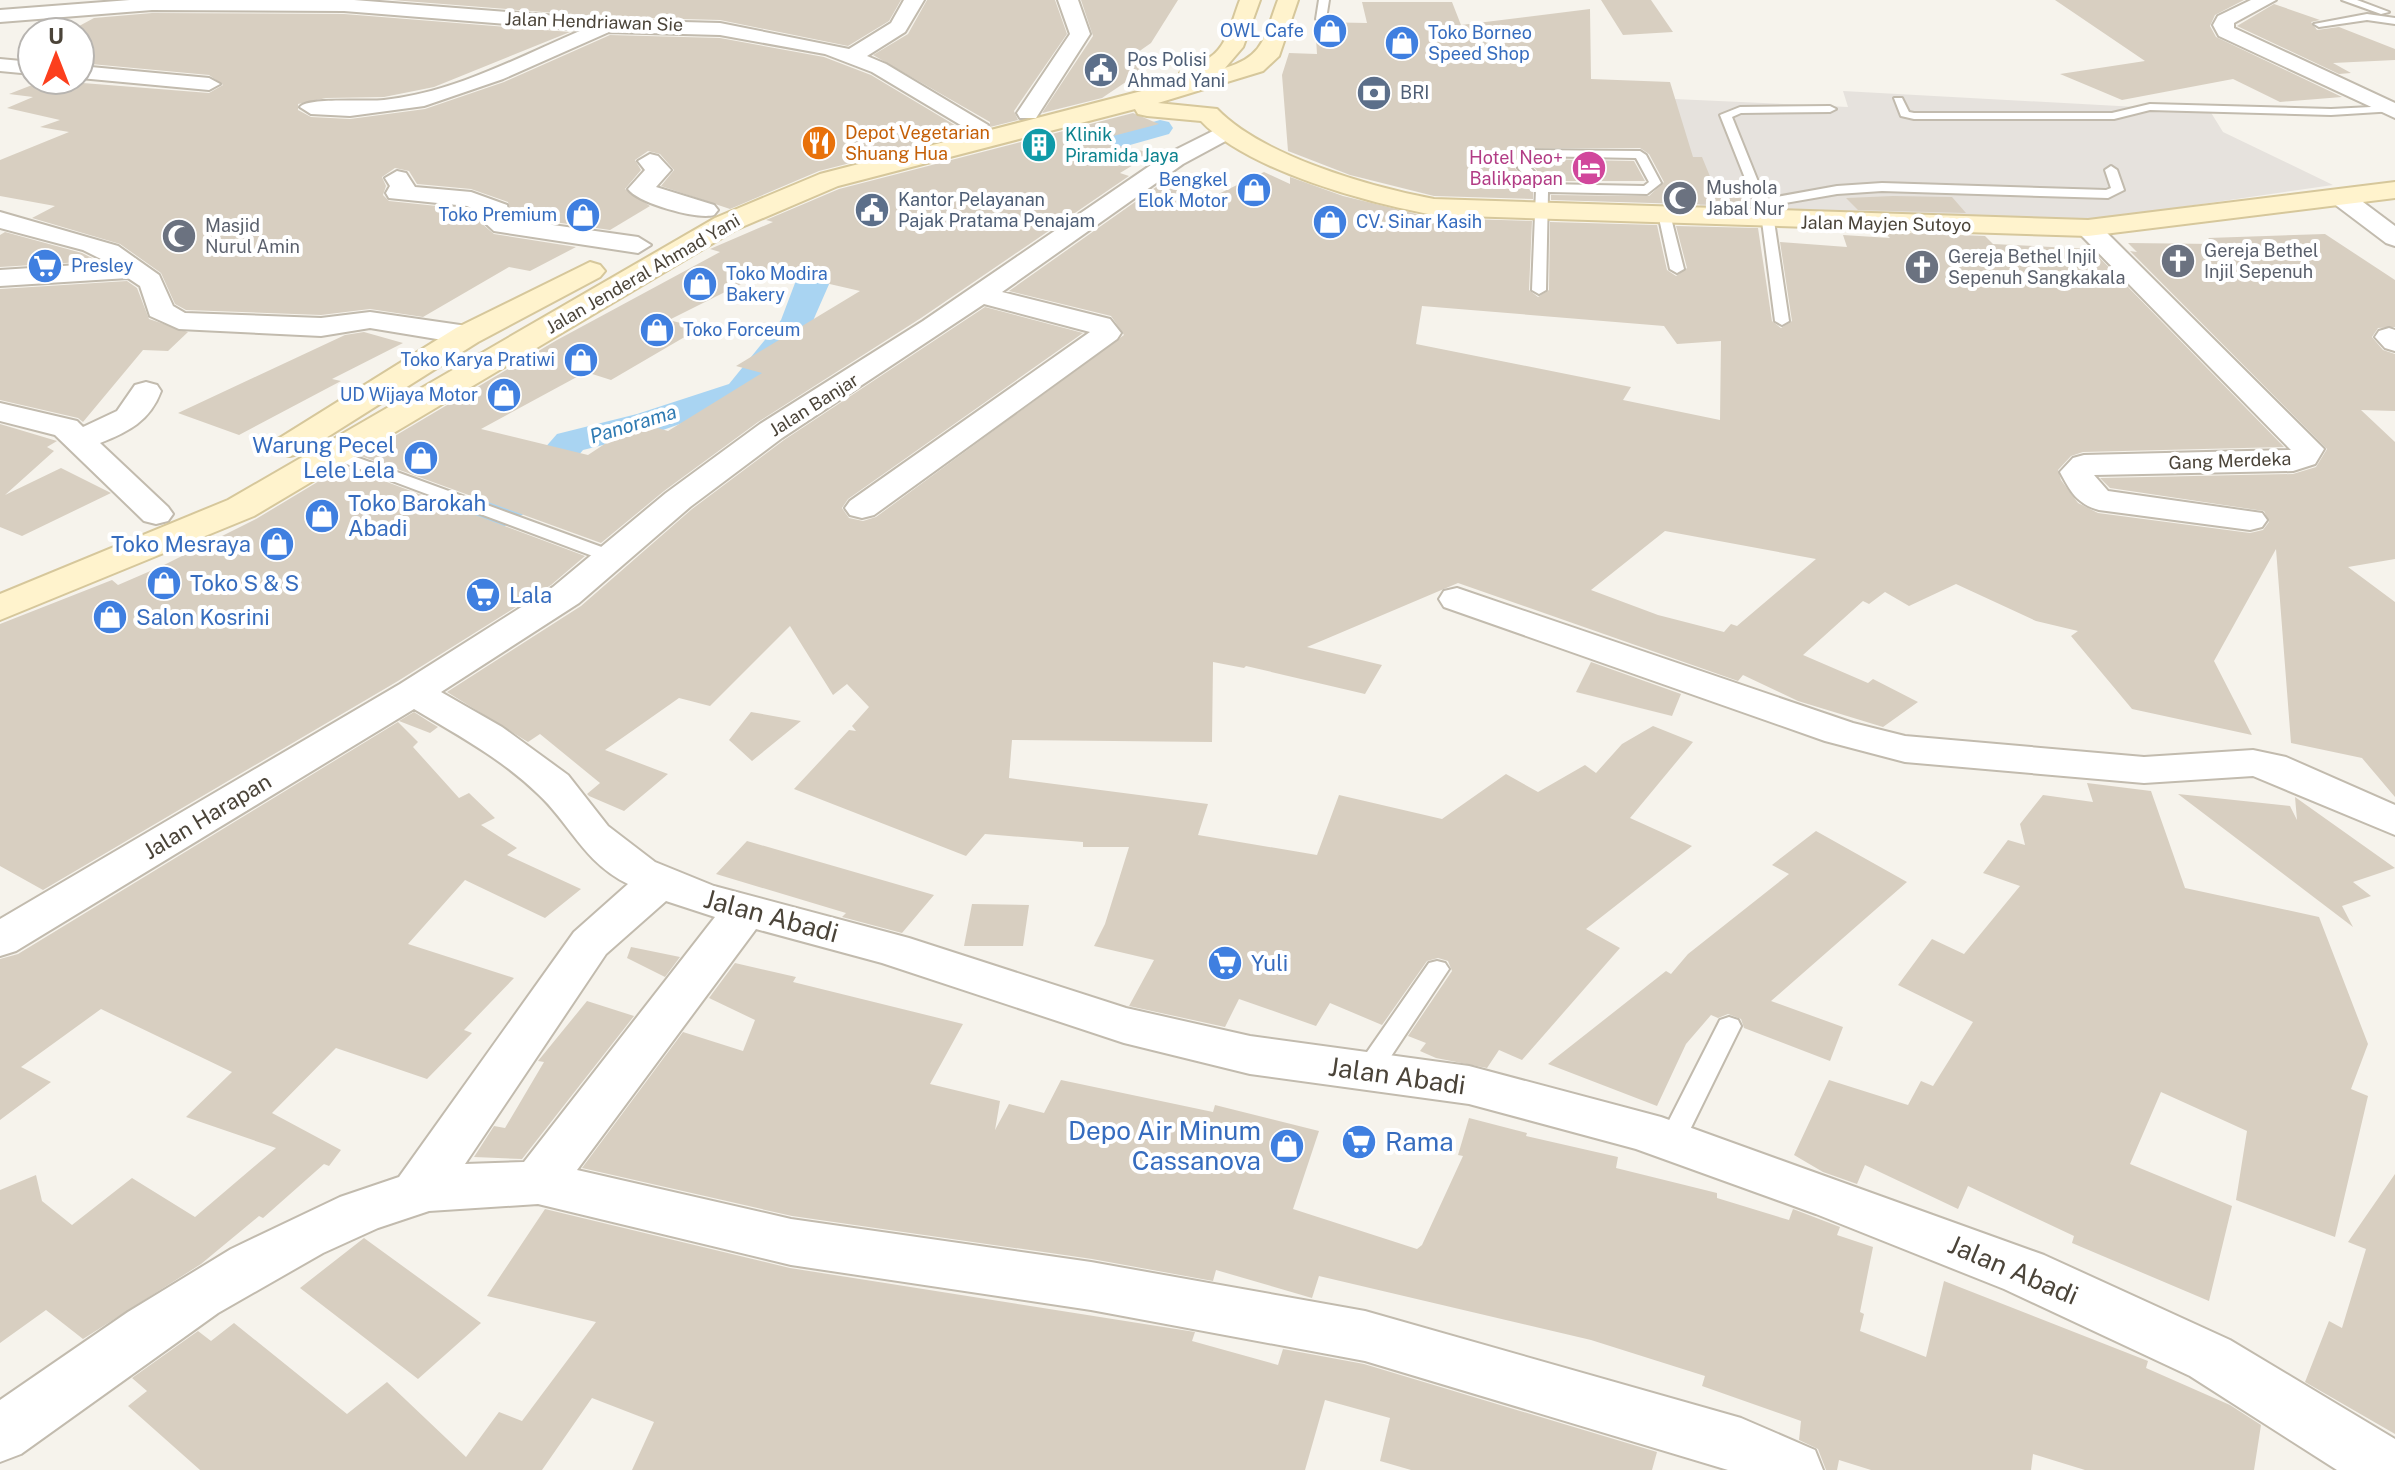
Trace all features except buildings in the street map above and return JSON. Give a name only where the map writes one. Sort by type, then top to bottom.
[{"type":"main road","name":"Jalan Jenderal Ahmad Yani","points":[[1223,99],[1231,55],[1250,0]]},
{"type":"main road","points":[[1223,99],[1268,56],[1288,0]]},
{"type":"main road","name":"Jalan Jenderal Ahmad Yani","points":[[0,608],[241,508],[725,224],[829,180],[1102,103],[1223,99],[1268,56]]},
{"type":"main road","name":"Jalan Jenderal Ahmad Yani","points":[[0,576],[156,514],[250,471],[467,335],[705,210],[823,164],[1028,113],[1167,93],[1223,99]]},
{"type":"main road","name":"Jalan Mayjen Sutoyo","points":[[1102,103],[1160,109],[1223,99],[1310,172],[1371,195],[1434,207],[1542,201],[1662,217],[1765,212],[2088,228],[2390,195]]},
{"type":"main road","points":[[638,245],[678,252]]},
{"type":"street","points":[[850,57],[886,38],[910,13],[914,0]]},
{"type":"street","points":[[1028,113],[1080,34],[1068,0]]},
{"type":"street","points":[[2266,0],[2225,20],[2223,25],[2226,32],[2393,110]]},
{"type":"street","name":"Jalan Hendriawan Sie","points":[[5,18],[58,9],[152,4],[344,5],[608,26],[720,29],[830,49],[879,68],[977,125]]},
{"type":"street","points":[[311,107],[370,111],[431,99],[608,26]]},
{"type":"street","points":[[96,73],[209,84]]},
{"type":"street","name":"Jalan Banjar","points":[[414,692],[566,595],[678,500],[771,431],[981,295],[1102,207],[1175,159],[1223,99]]},
{"type":"street","points":[[650,161],[659,170],[640,189],[669,201],[705,210]]},
{"type":"street","points":[[397,178],[403,187],[398,193],[484,202],[498,210],[496,221],[503,226],[638,245]]},
{"type":"street","points":[[2342,198],[2395,238]]},
{"type":"street","points":[[0,220],[110,253],[123,258],[131,270]]},
{"type":"street","name":"Gang Merdeka","points":[[2088,228],[2308,449],[2304,457],[2293,461],[2084,465],[2076,472],[2086,491],[2099,500],[2250,520]]},
{"type":"street","points":[[0,278],[131,270],[149,276],[156,287],[160,310],[179,321],[321,327],[370,320],[467,335]]},
{"type":"street","points":[[862,508],[1107,333],[1100,325],[981,295]]},
{"type":"street","points":[[78,440],[130,418],[142,407],[146,391]]},
{"type":"street","points":[[0,412],[60,425],[156,514]]},
{"type":"street","points":[[1457,599],[1631,656],[1839,732],[1905,749],[2144,770],[2253,763],[2281,770],[2395,821]]},
{"type":"street","name":"Jalan Abadi","points":[[414,692],[488,736],[553,784],[593,836],[639,872],[700,898],[747,908],[893,950],[1124,1025],[1250,1055],[1469,1085],[1671,1142],[1835,1199],[2024,1272],[2210,1358],[2326,1432],[2394,1470]]},
{"type":"street","name":"Jalan Harapan","points":[[0,940],[414,692]]},
{"type":"street","points":[[418,1192],[590,943],[660,881]]},
{"type":"street","points":[[538,1183],[747,908]]},
{"type":"street","points":[[0,1434],[110,1355],[282,1246],[418,1192],[538,1183],[791,1242],[1091,1286],[1365,1336],[1741,1446],[1793,1470]]},
{"type":"lane","points":[[1321,19],[1324,0]]},
{"type":"lane","points":[[2347,0],[2395,18]]},
{"type":"lane","points":[[2319,24],[2367,17],[2395,18]]},
{"type":"lane","points":[[1898,100],[1905,114],[1914,116],[2114,116],[2136,108],[2331,112],[2393,110]]},
{"type":"lane","points":[[1782,321],[1765,212],[1727,120],[1727,112],[1830,109]]},
{"type":"lane","points":[[1539,290],[1542,201],[1524,168],[1525,152],[1640,155],[1655,183],[1647,190],[1542,201]]},
{"type":"lane","points":[[1765,212],[1837,190],[1882,187],[2108,194],[2118,190],[2111,170]]},
{"type":"lane","points":[[1647,190],[1662,217],[1677,269]]},
{"type":"lane","points":[[334,454],[612,557]]},
{"type":"lane","points":[[1367,1072],[1437,969]]},
{"type":"lane","points":[[1671,1142],[1729,1026]]},
{"type":"shaded area","points":[[1843,91],[2210,111],[2223,132],[2333,185],[2085,221],[1700,206],[1674,99],[1848,107]]},
{"type":"waterway","name":"Panorama","points":[[1048,170],[1082,150],[1160,128]]},
{"type":"waterway","name":"Panorama","points":[[433,554],[522,498],[570,442],[650,422],[741,391],[796,323],[814,282],[817,260],[854,241]]},
{"type":"place","name":"OWL Cafe","points":[[1330,31]]},
{"type":"place","name":"Toko Borneo Speed Shop","points":[[1402,43]]},
{"type":"place","name":"Pos Polisi Ahmad Yani","points":[[1101,70]]},
{"type":"place","name":"BRI","points":[[1374,93]]},
{"type":"place","name":"Depot Vegetarian Shuang Hua","points":[[819,143]]},
{"type":"place","name":"Klinik Piramida Jaya","points":[[1039,145]]},
{"type":"place","name":"Hotel Neo+ Balikpapan","points":[[1589,168]]},
{"type":"place","name":"Bengkel Elok Motor","points":[[1254,190]]},
{"type":"place","name":"Mushola Jabal Nur","points":[[1680,198]]},
{"type":"place","name":"Kantor Pelayanan Pajak Pratama Penajam","points":[[872,210]]},
{"type":"place","name":"Toko Premium","points":[[583,215]]},
{"type":"place","name":"CV. Sinar Kasih","points":[[1330,222]]},
{"type":"place","name":"Masjid Nurul Amin","points":[[179,236]]},
{"type":"place","name":"Gereja Bethel Injil Sepenuh","points":[[2178,261]]},
{"type":"place","name":"Presley","points":[[45,266]]},
{"type":"place","name":"Gereja Bethel Injil Sepenuh Sangkakala","points":[[1922,267]]},
{"type":"place","name":"Toko Modira Bakery","points":[[700,284]]},
{"type":"place","name":"Toko Forceum","points":[[657,330]]},
{"type":"place","name":"Toko Karya Pratiwi","points":[[581,360]]},
{"type":"place","name":"UD Wijaya Motor","points":[[504,395]]},
{"type":"place","name":"Warung Pecel Lele Lela","points":[[421,458]]},
{"type":"place","name":"Toko Barokah Abadi","points":[[322,516]]},
{"type":"place","name":"Toko Mesraya","points":[[277,544]]},
{"type":"place","name":"Toko S & S","points":[[164,583]]},
{"type":"place","name":"Lala","points":[[483,595]]},
{"type":"place","name":"Salon Kosrini","points":[[110,617]]},
{"type":"place","name":"Yuli","points":[[1225,963]]},
{"type":"place","name":"Rama","points":[[1359,1142]]},
{"type":"place","name":"Depo Air Minum Cassanova","points":[[1287,1146]]}]
